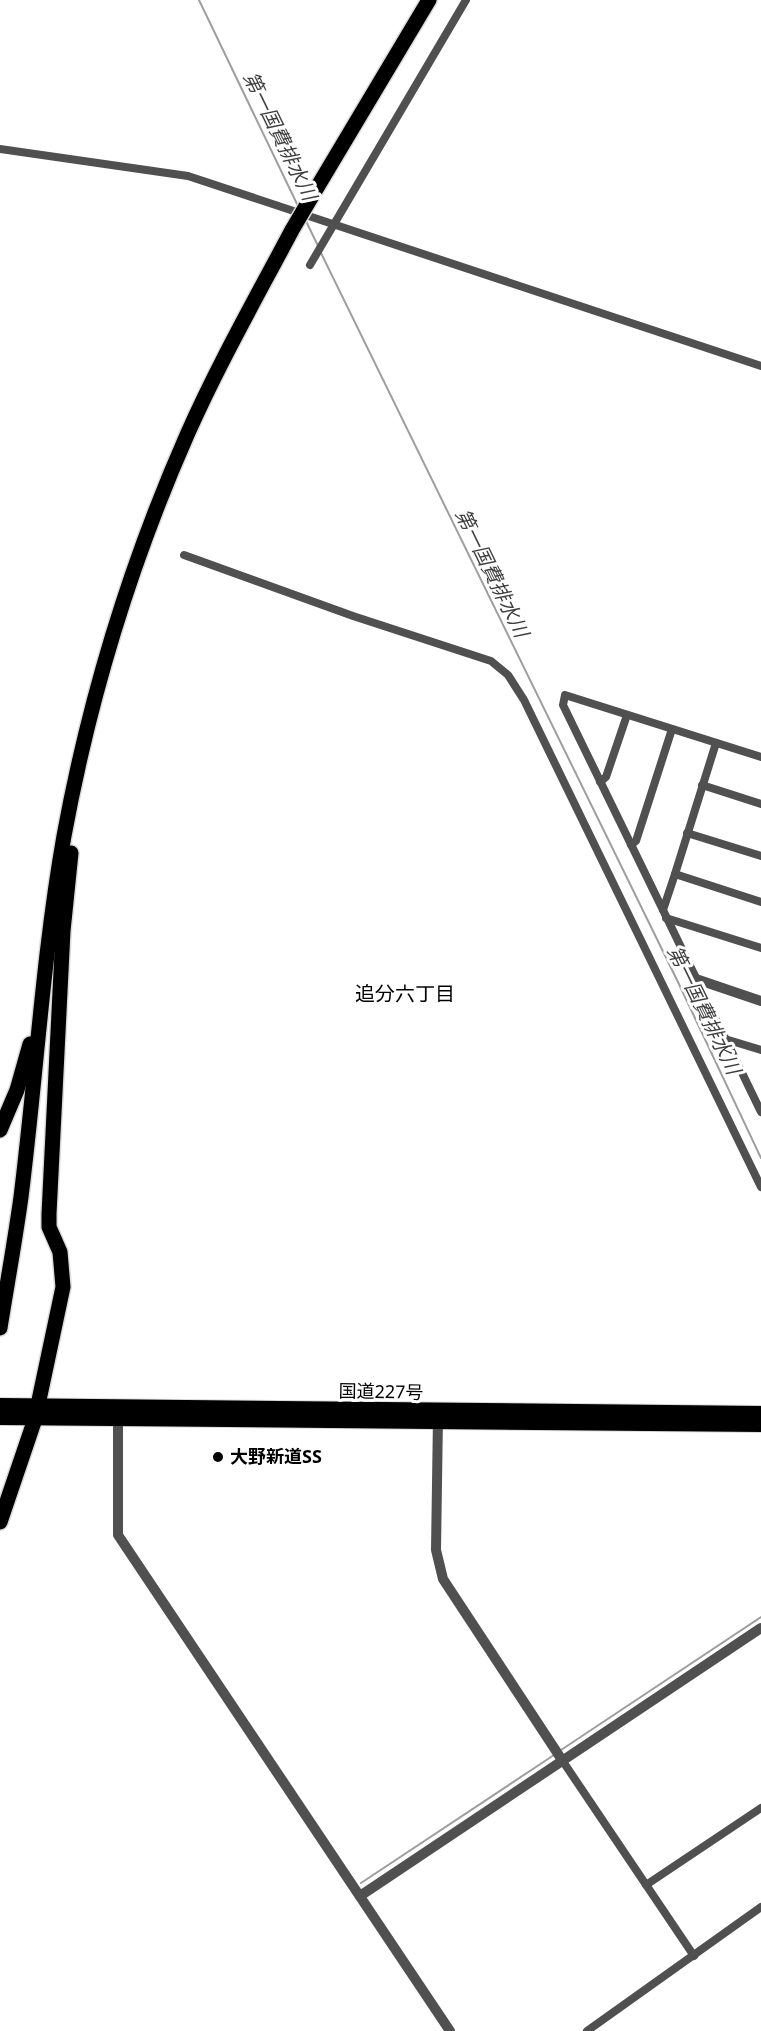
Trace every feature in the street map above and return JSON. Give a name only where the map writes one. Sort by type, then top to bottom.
[{"type":"highway","points":[[0,1328],[21,1199],[43,998],[68,840],[91,718],[105,664],[143,544],[187,435],[218,368],[292,230],[428,0]]},
{"type":"highway","points":[[0,1522],[36,1412],[63,1287],[60,1252],[50,1227],[49,1214],[68,840]]},
{"type":"highway","points":[[0,1130],[17,1090],[43,998]]},
{"type":"highway","name":"国道227号","points":[[0,1405],[36,1412]]},
{"type":"highway","name":"国道227号","points":[[0,1418],[36,1412],[438,1416],[761,1425]]},
{"type":"highway","name":"国道227号","points":[[438,1416],[761,1413]]},
{"type":"street","points":[[310,265],[466,0]]},
{"type":"street","points":[[0,149],[166,171],[292,210],[761,366]]},
{"type":"street","points":[[184,555],[353,616],[491,662],[508,675],[525,700],[761,1186]]},
{"type":"street","points":[[761,758],[565,695],[562,705],[725,1039],[757,1096],[761,1112]]},
{"type":"street","points":[[600,782],[606,777],[627,715]]},
{"type":"street","points":[[631,844],[636,841],[672,729]]},
{"type":"street","points":[[665,914],[687,833],[716,743]]},
{"type":"street","points":[[702,785],[761,804]]},
{"type":"street","points":[[687,833],[761,856]]},
{"type":"street","points":[[675,874],[761,902]]},
{"type":"street","points":[[665,914],[761,948]]},
{"type":"street","points":[[696,979],[760,998]]},
{"type":"street","points":[[725,1039],[761,1050]]},
{"type":"street","points":[[118,1413],[118,1535],[450,2031]]},
{"type":"street","points":[[438,1416],[436,1550],[438,1567],[443,1579],[694,1956]]},
{"type":"street","points":[[360,1896],[559,1755],[761,1628]]},
{"type":"street","points":[[646,1885],[761,1808]]},
{"type":"street","points":[[587,2031],[761,1908]]},
{"type":"waterway","name":"第一国費排水川","points":[[199,0],[298,206]]},
{"type":"waterway","name":"第一国費排水川","points":[[305,219],[318,246]]},
{"type":"waterway","name":"第一国費排水川","points":[[320,251],[677,980],[761,1158]]},
{"type":"waterway","points":[[561,1750],[761,1617]]},
{"type":"waterway","points":[[361,1883],[554,1755]]},
{"type":"place","name":"大野新道SS","points":[[218,1457]]},
{"type":"district","name":"追分六丁目","points":[[405,994]]}]
